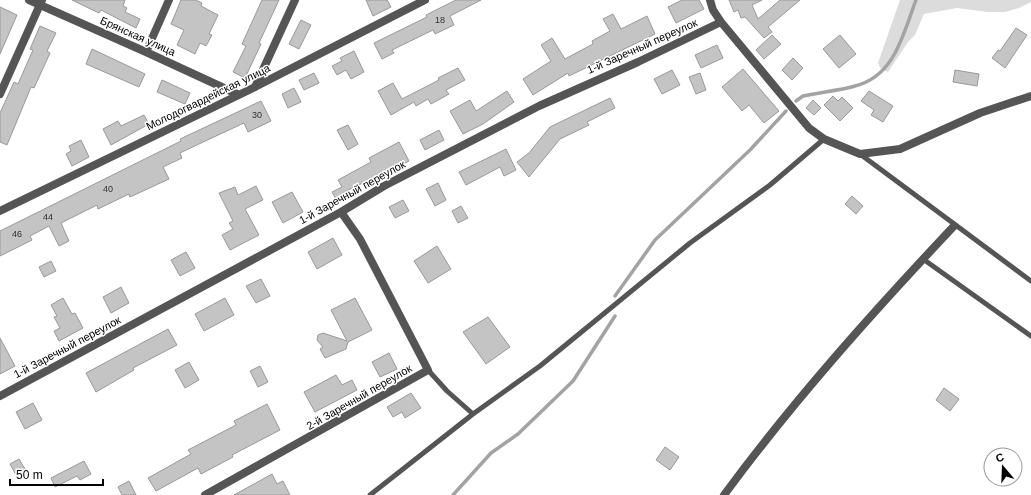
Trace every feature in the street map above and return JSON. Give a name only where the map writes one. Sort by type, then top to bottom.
[{"type":"street","name":"Брянская улица","points":[[29,0],[41,3],[236,94]]},
{"type":"street","points":[[146,52],[170,0]]},
{"type":"street","points":[[255,87],[295,0]]},
{"type":"street","name":"Молодогвардейская улица","points":[[0,211],[236,94],[255,87],[425,0]]},
{"type":"street","points":[[710,0],[713,10],[722,22],[809,128],[824,139],[860,154],[900,149],[980,113],[1031,96]]},
{"type":"street","points":[[0,94],[41,3]]},
{"type":"street","name":"1-й Заречный переулок","points":[[0,396],[341,212],[384,186],[539,106],[722,22]]},
{"type":"street","name":"2-й Заречный переулок","points":[[205,495],[245,474],[428,370],[360,238],[341,212]]},
{"type":"street","points":[[724,495],[754,455],[888,296],[954,226]]},
{"type":"lane","points":[[370,495],[473,414],[540,366],[690,243],[770,185],[824,139]]},
{"type":"lane","points":[[860,154],[954,226],[1031,281]]},
{"type":"lane","points":[[923,259],[1031,336]]},
{"type":"lane","points":[[428,370],[447,391],[473,414]]},
{"type":"shaded area","points":[[900,0],[1031,0],[1031,2],[1019,8],[1005,12],[988,12],[957,8],[924,14],[915,35],[908,42],[888,72],[881,69],[878,63]]},
{"type":"building","points":[[72,0],[125,0],[123,6],[127,8],[125,12],[140,19],[136,28],[101,10],[99,13]]},
{"type":"building","points":[[181,0],[196,0],[202,3],[201,6],[218,15],[209,34],[212,35],[206,46],[200,43],[195,54],[177,45],[184,30],[171,24]]},
{"type":"building","points":[[262,0],[279,0],[245,78],[233,72],[246,46],[242,44]]},
{"type":"building","points":[[366,0],[387,0],[391,7],[373,16]]},
{"type":"building","points":[[456,0],[481,0],[450,16],[454,25],[435,34],[433,30],[392,50],[394,53],[382,59],[374,43],[427,17],[426,15]]},
{"type":"building","points":[[682,0],[699,0],[704,9],[676,23],[668,7]]},
{"type":"building","points":[[729,0],[762,0],[752,5],[758,19],[780,0],[800,0],[768,27],[772,32],[764,38],[745,17],[741,18],[738,10],[734,12]]},
{"type":"building","points":[[0,7],[17,15],[0,54]]},
{"type":"building","points":[[613,14],[621,29],[647,16],[655,34],[569,76],[568,73],[533,95],[523,79],[551,61],[541,45],[552,38],[565,59],[593,44],[592,41],[610,31],[603,19]]},
{"type":"building","points":[[301,20],[311,25],[299,49],[289,44]]},
{"type":"building","points":[[40,26],[56,33],[47,51],[50,53],[34,88],[31,87],[7,145],[0,142],[0,113],[14,82],[18,84],[33,50],[30,49]]},
{"type":"building","points":[[1016,28],[1027,35],[1005,68],[992,58],[998,50],[1000,51]]},
{"type":"building","points":[[772,35],[781,44],[764,59],[756,50]]},
{"type":"building","points":[[840,35],[856,54],[839,68],[823,49]]},
{"type":"building","points":[[717,45],[723,58],[701,68],[695,55]]},
{"type":"building","points":[[92,49],[145,74],[139,87],[86,64]]},
{"type":"building","points":[[354,51],[364,72],[351,79],[346,70],[337,75],[332,66],[342,61],[340,58]]},
{"type":"building","points":[[793,58],[803,68],[792,80],[782,70]]},
{"type":"building","points":[[458,68],[465,80],[446,90],[449,94],[431,104],[428,99],[416,106],[414,102],[391,115],[378,91],[393,83],[402,99],[439,80],[438,78]]},
{"type":"building","points":[[743,69],[779,111],[764,123],[749,105],[742,111],[722,87]]},
{"type":"building","points":[[672,70],[680,85],[662,94],[654,79]]},
{"type":"building","points":[[955,70],[979,74],[977,86],[953,82]]},
{"type":"building","points":[[314,73],[319,83],[304,90],[299,80]]},
{"type":"building","points":[[700,73],[706,90],[696,94],[689,77]]},
{"type":"building","points":[[162,80],[190,93],[185,104],[157,92]]},
{"type":"building","points":[[294,88],[301,102],[288,108],[282,94]]},
{"type":"building","points":[[507,91],[514,102],[483,124],[463,134],[450,111],[470,100],[476,111]]},
{"type":"building","points":[[869,91],[893,106],[883,122],[871,115],[874,110],[861,101]]},
{"type":"building","points":[[833,96],[838,101],[842,97],[853,108],[840,121],[824,105]]},
{"type":"building","points":[[610,98],[615,108],[587,122],[589,125],[560,139],[529,177],[517,162],[529,153],[550,127]]},
{"type":"building","points":[[813,100],[821,108],[814,115],[806,108]]},
{"type":"building","points":[[261,101],[271,121],[248,132],[244,123],[180,153],[182,158],[163,167],[169,179],[130,197],[129,194],[98,209],[97,205],[61,223],[69,241],[59,246],[49,226],[30,236],[32,240],[0,256],[0,231],[181,141],[180,139]]},
{"type":"building","points":[[144,115],[149,124],[111,145],[103,129],[118,121],[121,126]]},
{"type":"building","points":[[348,125],[358,144],[348,150],[337,130]]},
{"type":"building","points":[[439,130],[444,140],[425,150],[420,140]]},
{"type":"building","points":[[81,140],[89,157],[72,166],[66,154],[71,151],[69,146]]},
{"type":"building","points":[[399,142],[409,161],[346,191],[349,197],[338,203],[332,192],[342,187],[338,180],[371,162],[369,158]]},
{"type":"building","points":[[506,149],[516,170],[504,176],[500,167],[466,185],[459,172]]},
{"type":"building","points":[[438,183],[446,200],[435,206],[426,189]]},
{"type":"building","points":[[256,186],[263,200],[245,209],[259,235],[230,250],[222,235],[233,229],[229,223],[233,221],[219,193],[235,187],[238,195]]},
{"type":"building","points":[[292,192],[303,212],[283,223],[272,202]]},
{"type":"building","points":[[852,196],[863,206],[856,214],[845,204]]},
{"type":"building","points":[[403,200],[409,211],[395,218],[389,207]]},
{"type":"building","points":[[461,206],[468,218],[458,223],[452,211]]},
{"type":"building","points":[[333,238],[342,255],[317,269],[308,252]]},
{"type":"building","points":[[437,246],[451,269],[428,283],[414,261]]},
{"type":"building","points":[[186,252],[195,268],[180,276],[171,260]]},
{"type":"building","points":[[51,261],[56,271],[44,277],[39,267]]},
{"type":"building","points":[[261,279],[270,296],[256,303],[246,286]]},
{"type":"building","points":[[121,287],[129,303],[111,313],[103,297]]},
{"type":"building","points":[[63,298],[72,314],[75,313],[83,328],[59,341],[54,331],[60,328],[54,317],[57,316],[51,305]]},
{"type":"building","points":[[225,298],[234,315],[204,331],[195,314]]},
{"type":"building","points":[[355,298],[372,330],[348,342],[346,349],[325,358],[320,349],[323,347],[317,340],[318,335],[323,333],[347,341],[331,310]]},
{"type":"building","points":[[488,317],[510,347],[486,364],[463,332]]},
{"type":"building","points":[[168,329],[177,345],[133,368],[134,370],[96,392],[86,373]]},
{"type":"building","points":[[0,338],[15,366],[0,374]]},
{"type":"building","points":[[389,353],[397,369],[380,377],[372,362]]},
{"type":"building","points":[[189,362],[199,380],[185,388],[175,370]]},
{"type":"building","points":[[260,366],[268,382],[258,387],[250,371]]},
{"type":"building","points":[[336,375],[342,385],[352,380],[357,390],[315,412],[304,392]]},
{"type":"building","points":[[944,388],[959,399],[950,411],[936,400]]},
{"type":"building","points":[[411,393],[421,408],[405,418],[402,412],[393,417],[387,407]]},
{"type":"building","points":[[33,403],[42,420],[25,429],[16,412]]},
{"type":"building","points":[[267,404],[280,430],[232,455],[233,457],[201,474],[198,468],[156,491],[148,478],[191,454],[188,450],[236,425],[234,421]]},
{"type":"building","points":[[665,447],[679,457],[670,470],[656,460]]},
{"type":"building","points":[[19,459],[25,469],[16,475],[10,464]]},
{"type":"building","points":[[84,461],[91,474],[80,480],[77,476],[55,487],[51,478]]},
{"type":"building","points":[[272,474],[277,484],[283,481],[290,495],[234,495]]},
{"type":"building","points":[[129,481],[136,495],[122,495],[118,487]]},
{"type":"waterway","points":[[796,101],[803,96],[855,86],[869,81],[880,73],[896,52],[902,40],[916,0]]},
{"type":"waterway","points":[[615,296],[655,240],[750,150],[786,111]]},
{"type":"waterway","points":[[453,495],[491,453],[518,434],[573,381],[615,316]]}]
